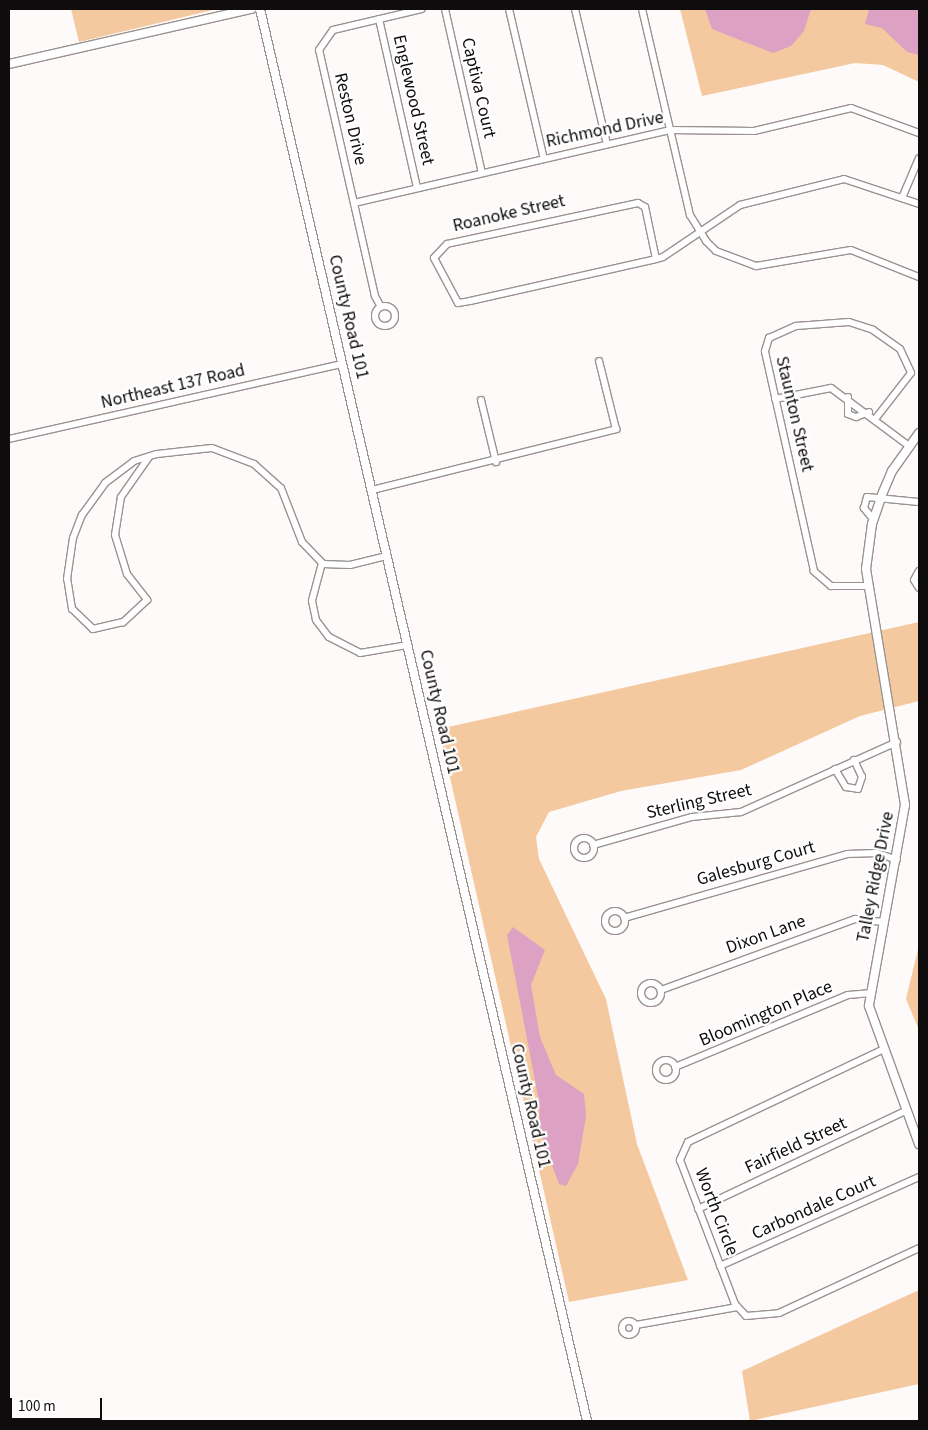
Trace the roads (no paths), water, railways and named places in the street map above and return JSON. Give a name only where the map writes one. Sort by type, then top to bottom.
[{"type":"street","points":[[9,64],[252,9]]},
{"type":"street","name":"County Road 101","points":[[260,9],[587,1421]]},
{"type":"street","name":"Reston Drive","points":[[382,307],[375,296],[319,50],[333,30],[422,9]]},
{"type":"street","name":"Captiva Court","points":[[445,9],[482,173]]},
{"type":"street","points":[[510,9],[544,159]]},
{"type":"street","points":[[575,9],[607,144]]},
{"type":"street","points":[[642,9],[690,215],[698,233],[716,251],[756,266],[851,250],[919,277]]},
{"type":"street","name":"Englewood Street","points":[[379,19],[417,188]]},
{"type":"street","name":"Richmond Drive","points":[[354,203],[670,130],[754,131],[851,108],[919,133]]},
{"type":"street","points":[[902,198],[919,158]]},
{"type":"street","name":"Roanoke Street","points":[[656,259],[645,207],[638,203],[447,244],[434,258],[458,303],[656,259],[740,205],[844,179],[919,204]]},
{"type":"street","name":"Staunton Street","points":[[867,586],[831,586],[814,572],[764,351],[769,338],[796,326],[849,322],[874,330],[900,349],[910,365],[905,383],[876,418]]},
{"type":"street","points":[[372,490],[496,462],[616,429],[600,361]]},
{"type":"street","name":"Northeast 137 Road","points":[[9,439],[343,364]]},
{"type":"street","points":[[775,399],[831,388],[869,412],[909,446]]},
{"type":"street","points":[[848,397],[848,414],[856,417],[869,412]]},
{"type":"street","points":[[481,400],[496,462]]},
{"type":"street","name":"Talley Ridge Drive","points":[[919,434],[909,446],[882,495],[874,520],[867,586],[897,742],[905,805],[897,860],[869,993],[884,1049],[919,1144]]},
{"type":"street","points":[[149,457],[121,496],[115,535],[127,574],[147,600],[123,622],[93,628],[72,609],[67,579],[73,538],[82,515],[105,484],[134,461],[149,457],[190,447],[212,448],[254,464],[281,488],[302,542],[322,564],[350,565],[387,556]]},
{"type":"street","points":[[882,495],[919,502]]},
{"type":"street","name":"Talley Ridge Drive","points":[[874,520],[863,503],[867,497],[882,495]]},
{"type":"street","points":[[322,564],[312,601],[316,620],[328,637],[360,653],[408,645]]},
{"type":"street","points":[[919,571],[914,580],[919,588]]},
{"type":"street","name":"Sterling Street","points":[[594,845],[692,817],[741,812],[897,742]]},
{"type":"street","points":[[835,769],[846,787],[858,789],[862,777],[854,760]]},
{"type":"street","name":"Galesburg Court","points":[[624,918],[847,854],[878,853],[897,860]]},
{"type":"street","name":"Dixon Lane","points":[[660,990],[855,919],[883,922]]},
{"type":"street","name":"Bloomington Place","points":[[675,1067],[848,996],[869,993]]},
{"type":"street","name":"Worth Circle","points":[[737,1307],[680,1160],[688,1142],[884,1049]]},
{"type":"street","name":"Fairfield Street","points":[[698,1208],[907,1110]]},
{"type":"street","name":"Carbondale Court","points":[[720,1266],[919,1177]]},
{"type":"street","points":[[636,1325],[737,1307],[753,1318],[779,1313],[919,1248]]}]
